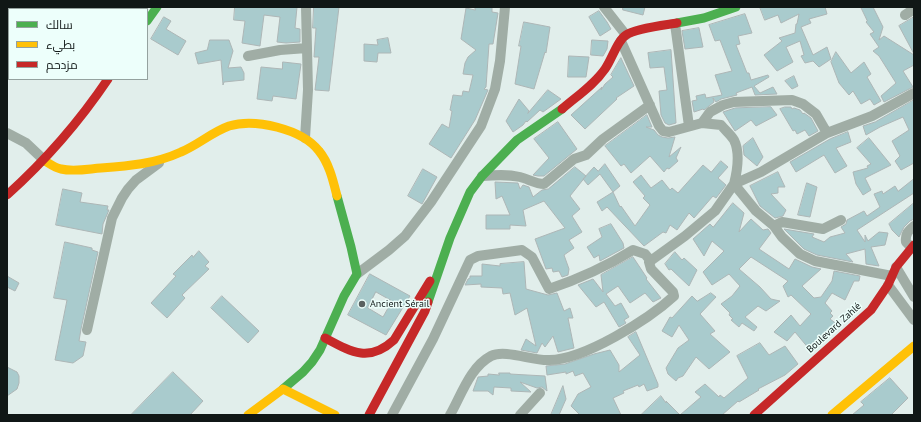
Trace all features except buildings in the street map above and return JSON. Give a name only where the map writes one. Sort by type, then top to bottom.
[{"type":"main road","points":[[148,20],[157,7]]},
{"type":"main road","points":[[369,415],[425,311],[435,284],[440,264],[459,215],[470,192],[482,176],[517,140],[558,112],[590,86],[605,69],[624,38],[635,30],[704,18],[732,8]]},
{"type":"main road","points":[[7,195],[45,161],[65,138],[107,80]]},
{"type":"main road","points":[[45,161],[60,169],[74,170],[117,167],[162,160],[195,146],[228,126],[240,124],[260,124],[274,127],[305,138],[315,146],[324,157],[331,173],[349,236],[357,274],[344,296],[325,338],[312,362],[283,389],[248,415]]},
{"type":"main road","name":"Boulevard Zahlé","points":[[754,415],[871,310],[913,246]]},
{"type":"main road","points":[[325,338],[352,352],[368,354],[387,348],[394,340],[440,264]]},
{"type":"main road","points":[[832,415],[914,346]]},
{"type":"main road","points":[[283,389],[335,415]]},
{"type":"street","points":[[305,138],[308,90],[306,7]]},
{"type":"street","points":[[357,274],[405,236],[431,202],[481,126],[495,90],[500,61],[505,7]]},
{"type":"street","points":[[604,7],[624,38],[660,128],[663,131],[669,132],[702,122],[721,125],[734,140],[737,154],[734,184],[715,211],[685,236],[650,260]]},
{"type":"street","points":[[905,16],[914,9]]},
{"type":"street","points":[[675,24],[689,126]]},
{"type":"street","points":[[248,56],[280,50],[307,48]]},
{"type":"street","points":[[734,184],[761,172],[827,134],[872,116],[914,93]]},
{"type":"street","points":[[702,122],[710,112],[723,105],[734,102],[792,100],[803,104],[816,114],[827,134]]},
{"type":"street","points":[[482,176],[508,175],[544,184],[570,162],[586,155],[603,139],[650,105]]},
{"type":"street","points":[[7,133],[26,144],[45,161]]},
{"type":"street","points":[[87,330],[112,218],[128,188],[162,160]]},
{"type":"street","points":[[734,184],[756,211],[774,226],[782,237],[800,254],[815,260],[892,276],[914,297]]},
{"type":"street","points":[[774,226],[782,222],[823,229],[841,220]]},
{"type":"street","points":[[913,246],[906,242],[905,236],[914,226]]},
{"type":"street","points":[[392,415],[433,339],[470,260],[478,256],[522,250],[532,257],[549,288],[580,278],[615,261],[633,250],[645,254],[650,260],[649,264],[651,269],[673,292],[674,296],[667,302],[631,326],[602,343],[568,357],[548,360],[504,354],[490,357],[476,369],[450,415]]},
{"type":"street","points":[[892,276],[914,320]]},
{"type":"street","points":[[520,415],[540,393]]},
{"type":"traffic: fast","points":[[148,20],[157,7]]},
{"type":"traffic: fast","points":[[677,23],[704,18],[736,7]]},
{"type":"traffic: fast","points":[[428,302],[450,238],[470,192],[482,176],[517,140],[562,109]]},
{"type":"traffic: fast","points":[[283,389],[303,372],[320,350],[344,296],[357,274],[337,196]]},
{"type":"traffic: slow","points":[[45,161],[57,168],[71,170],[141,164],[181,152],[229,126],[252,123],[277,127],[290,131],[311,143],[319,151],[328,166],[337,196]]},
{"type":"traffic: slow","points":[[832,415],[914,346]]},
{"type":"traffic: slow","points":[[248,415],[283,389],[335,415]]},
{"type":"traffic: jam","points":[[562,109],[601,75],[608,65],[620,41],[626,35],[643,29],[677,23]]},
{"type":"traffic: jam","points":[[7,195],[61,140],[107,80]]},
{"type":"traffic: jam","points":[[754,415],[871,310],[888,285],[896,267],[914,245]]},
{"type":"traffic: jam","points":[[325,338],[352,351],[360,353],[368,353],[385,347],[394,340],[430,281]]},
{"type":"traffic: jam","points":[[369,415],[425,311],[428,302]]},
{"type":"place","name":"Ancient Sérail","points":[[362,304]]}]
